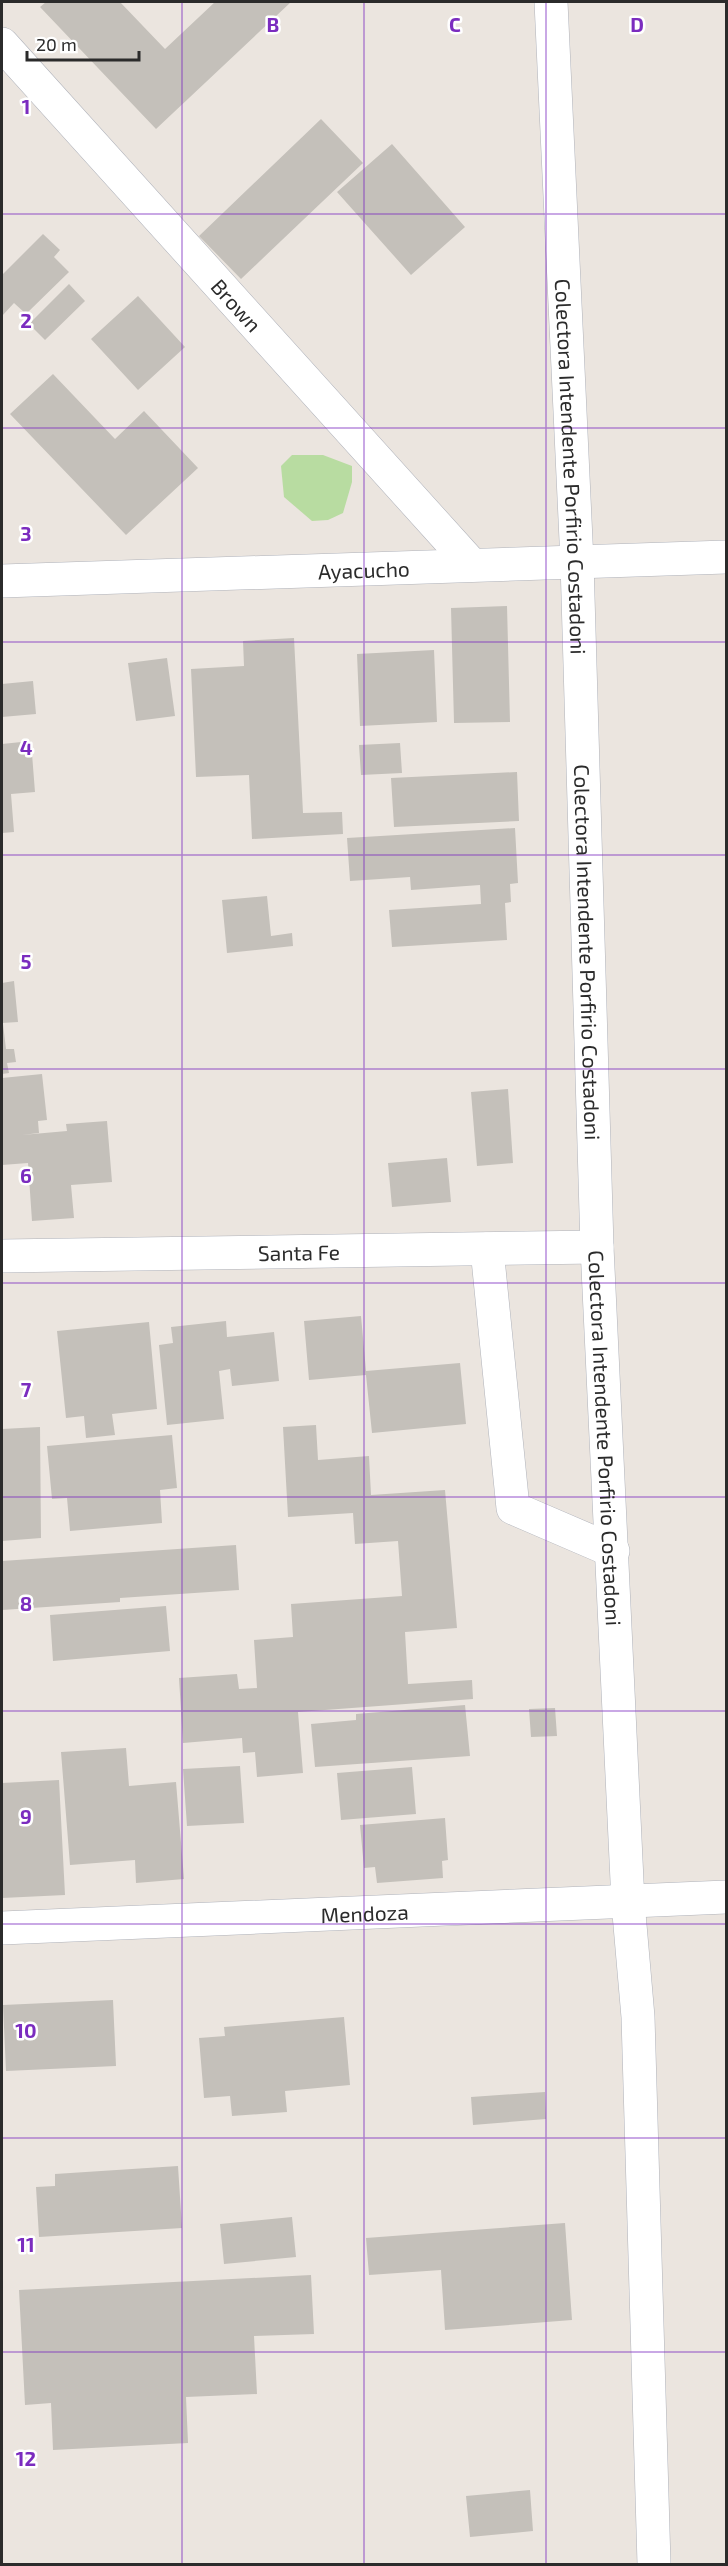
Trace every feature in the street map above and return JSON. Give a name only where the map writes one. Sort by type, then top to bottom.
[{"type":"street","name":"Colectora Intendente Porfirio Costadoni","points":[[551,2],[576,562],[597,1246],[614,1551],[628,1902],[638,2017],[654,2565]]},
{"type":"street","name":"Brown","points":[[2,44],[471,565]]},
{"type":"street","name":"Ayacucho","points":[[2,581],[726,557]]},
{"type":"street","name":"Santa Fe","points":[[2,1256],[597,1246]]},
{"type":"street","points":[[487,1249],[513,1508],[614,1551]]},
{"type":"street","name":"Mendoza","points":[[2,1928],[726,1897]]},
{"type":"green space","points":[[292,455],[323,455],[352,466],[352,482],[343,513],[328,520],[312,521],[284,497],[281,466]]},
{"type":"building","points":[[46,2],[120,2],[165,49],[215,2],[291,2],[156,129],[40,7]]},
{"type":"building","points":[[321,119],[363,163],[241,279],[199,236]]},
{"type":"building","points":[[392,144],[465,227],[411,275],[337,192]]},
{"type":"building","points":[[43,234],[60,250],[54,257],[69,272],[26,314],[14,303],[2,316],[2,275]]},
{"type":"building","points":[[69,284],[85,301],[45,340],[29,324]]},
{"type":"building","points":[[138,296],[185,347],[138,390],[91,339]]},
{"type":"building","points":[[53,374],[115,439],[144,411],[198,468],[126,535],[10,414]]},
{"type":"building","points":[[507,606],[510,722],[454,723],[451,608]]},
{"type":"building","points":[[294,638],[303,813],[342,812],[343,834],[252,839],[249,775],[196,777],[191,669],[244,666],[243,641]]},
{"type":"building","points":[[434,650],[437,722],[360,726],[357,654]]},
{"type":"building","points":[[167,658],[175,716],[136,721],[128,663]]},
{"type":"building","points":[[33,681],[36,714],[2,717],[2,684]]},
{"type":"building","points":[[31,741],[35,792],[11,794],[14,832],[2,833],[2,744]]},
{"type":"building","points":[[400,743],[402,773],[361,775],[359,745]]},
{"type":"building","points":[[517,772],[519,821],[394,827],[391,778]]},
{"type":"building","points":[[515,828],[518,883],[510,884],[511,902],[505,903],[507,940],[392,947],[389,910],[481,904],[480,885],[411,890],[410,877],[350,881],[347,838]]},
{"type":"building","points":[[267,896],[271,936],[292,933],[293,946],[227,953],[222,900]]},
{"type":"building","points":[[14,981],[18,1022],[2,1023],[2,983]]},
{"type":"building","points":[[3,1024],[6,1049],[14,1049],[16,1062],[7,1063],[9,1073],[2,1074]]},
{"type":"building","points":[[42,1074],[47,1120],[38,1121],[39,1133],[22,1135],[67,1131],[66,1124],[107,1121],[112,1182],[71,1185],[74,1218],[32,1221],[28,1163],[2,1165],[2,1078]]},
{"type":"building","points":[[508,1089],[513,1163],[477,1166],[471,1092]]},
{"type":"building","points":[[447,1158],[451,1202],[392,1207],[388,1163]]},
{"type":"building","points":[[361,1316],[366,1371],[460,1363],[466,1424],[372,1433],[366,1375],[309,1380],[304,1321]]},
{"type":"building","points":[[226,1321],[227,1337],[274,1332],[279,1381],[232,1386],[230,1369],[219,1371],[224,1419],[167,1425],[159,1345],[173,1343],[171,1327]]},
{"type":"building","points":[[149,1322],[157,1409],[112,1414],[115,1435],[86,1438],[84,1416],[66,1418],[57,1331]]},
{"type":"building","points":[[316,1425],[318,1460],[369,1456],[371,1495],[445,1490],[457,1628],[405,1632],[408,1684],[472,1680],[473,1699],[298,1712],[303,1773],[257,1777],[255,1752],[243,1753],[242,1738],[183,1743],[179,1678],[237,1674],[239,1689],[257,1688],[254,1640],[293,1637],[291,1604],[402,1596],[398,1541],[355,1544],[353,1513],[288,1517],[283,1427]]},
{"type":"building","points":[[40,1427],[41,1538],[2,1541],[2,1429]]},
{"type":"building","points":[[172,1435],[177,1488],[160,1490],[162,1523],[70,1531],[67,1498],[52,1499],[47,1446]]},
{"type":"building","points":[[236,1545],[239,1590],[120,1598],[120,1602],[2,1610],[2,1561]]},
{"type":"building","points":[[166,1606],[170,1651],[53,1661],[50,1615]]},
{"type":"building","points":[[465,1705],[470,1756],[315,1767],[311,1724],[356,1720],[356,1714]]},
{"type":"building","points":[[555,1708],[557,1736],[531,1737],[529,1709]]},
{"type":"building","points":[[126,1748],[129,1786],[176,1782],[184,1879],[136,1883],[135,1860],[70,1865],[61,1752]]},
{"type":"building","points":[[240,1766],[244,1823],[187,1826],[183,1769]]},
{"type":"building","points":[[412,1767],[416,1814],[341,1820],[337,1773]]},
{"type":"building","points":[[59,1780],[65,1895],[2,1898],[2,1783]]},
{"type":"building","points":[[445,1818],[448,1860],[442,1861],[443,1878],[377,1883],[375,1867],[364,1868],[360,1825]]},
{"type":"building","points":[[113,2000],[116,2066],[6,2071],[3,2005]]},
{"type":"building","points":[[344,2017],[350,2085],[285,2091],[287,2112],[232,2116],[230,2096],[204,2098],[199,2038],[225,2036],[224,2027]]},
{"type":"building","points":[[545,2092],[546,2119],[473,2125],[471,2097]]},
{"type":"building","points":[[178,2166],[182,2228],[39,2237],[36,2187],[55,2186],[55,2174]]},
{"type":"building","points":[[292,2217],[296,2257],[224,2264],[220,2224]]},
{"type":"building","points":[[565,2223],[572,2320],[445,2330],[441,2270],[369,2275],[366,2238]]},
{"type":"building","points":[[311,2275],[314,2334],[254,2336],[257,2394],[186,2397],[188,2443],[53,2450],[51,2403],[25,2405],[19,2290]]},
{"type":"building","points":[[530,2490],[533,2531],[470,2537],[466,2496]]}]
